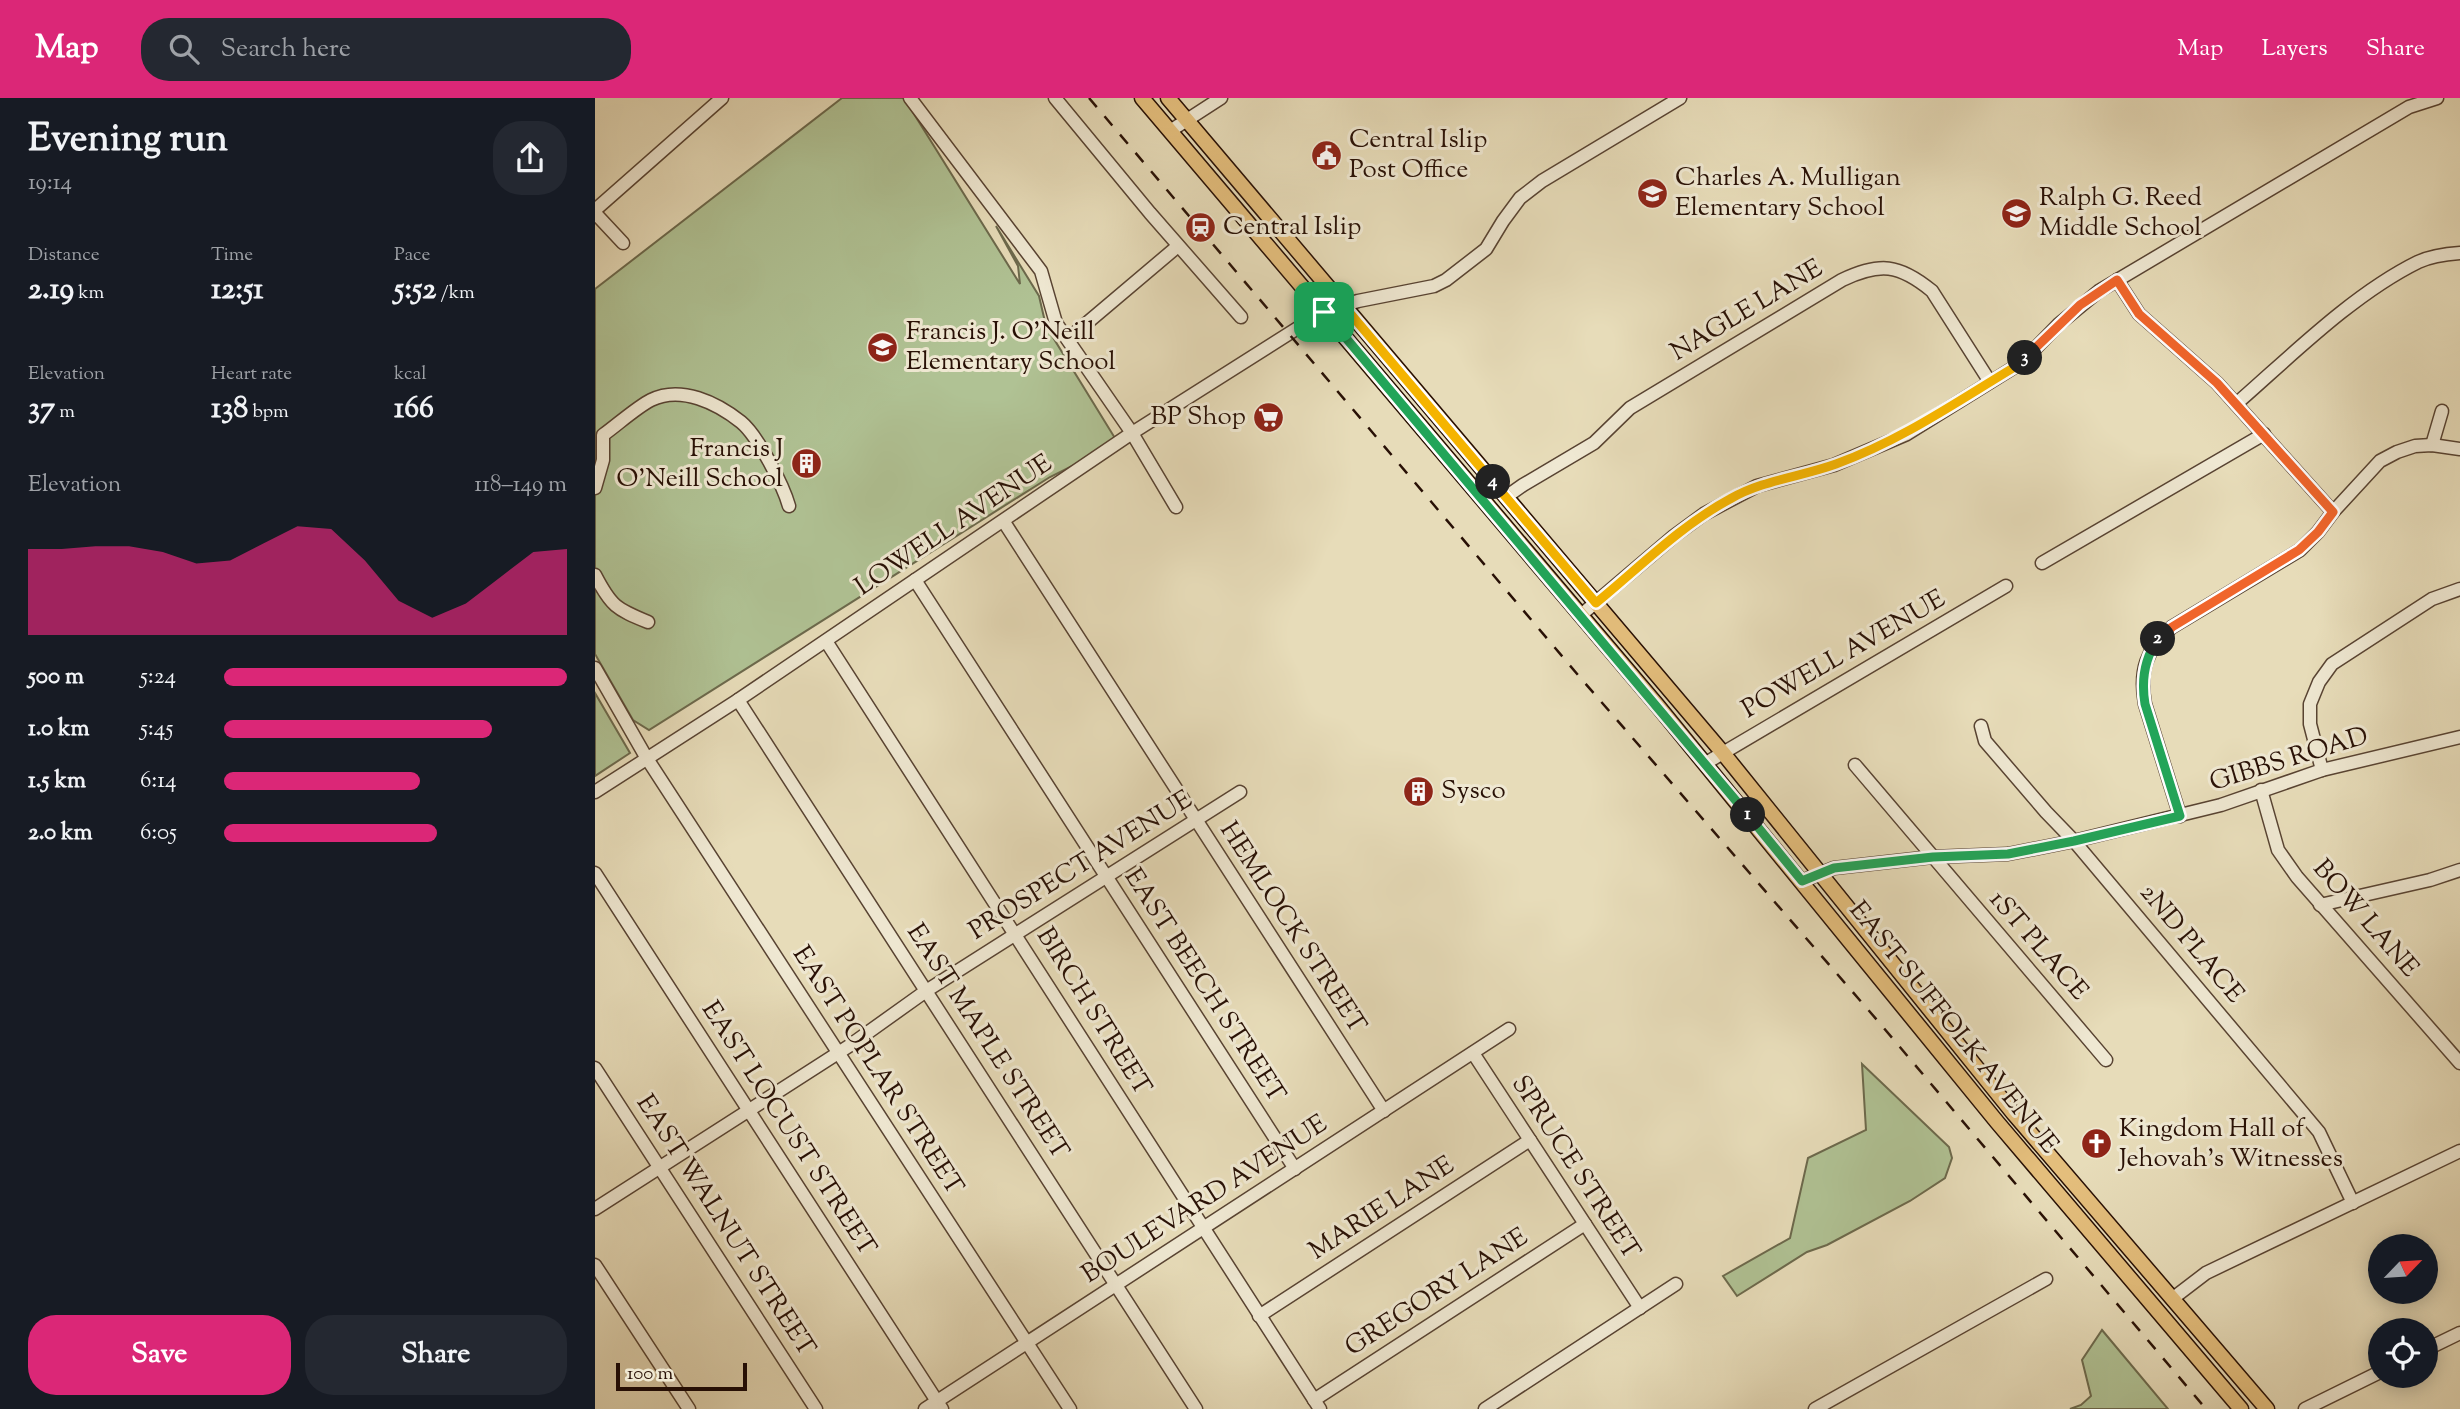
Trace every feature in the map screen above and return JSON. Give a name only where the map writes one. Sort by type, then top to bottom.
[{"type":"main road","name":"EAST SUFFOLK AVENUE","points":[[1142,98],[1706,763],[2028,1159],[2241,1409]]},
{"type":"main road","name":"EAST SUFFOLK AVENUE","points":[[1168,98],[1723,753],[1999,1096],[2267,1409]]},
{"type":"street","points":[[622,243],[595,212],[722,98]]},
{"type":"street","points":[[910,98],[1041,271],[1056,323],[1132,433],[1176,507]]},
{"type":"street","points":[[1055,98],[1241,317]]},
{"type":"street","points":[[1170,131],[1221,98]]},
{"type":"street","name":"LOWELL AVENUE","points":[[595,792],[738,700],[1132,433],[1324,312],[1371,297],[1434,286],[1446,280],[1486,249],[1520,198],[1542,181],[1681,98]]},
{"type":"street","points":[[1581,615],[1704,514],[1733,497],[1783,478],[1834,465],[1907,434],[2013,368],[2080,305],[2117,280],[2409,107],[2437,98]]},
{"type":"street","points":[[1068,339],[1178,246]]},
{"type":"street","points":[[2236,404],[2344,311],[2369,293],[2419,262],[2438,255],[2460,253]]},
{"type":"street","name":"NAGLE LANE","points":[[1506,498],[1594,443],[1630,408],[1859,272],[1880,267],[1903,272],[1918,279],[1932,291],[1990,382]]},
{"type":"street","points":[[2117,280],[2139,314],[2196,363],[2333,512]]},
{"type":"street","points":[[595,488],[603,460],[603,435],[652,399],[683,393],[713,404],[743,424],[785,490],[789,506]]},
{"type":"street","points":[[2433,445],[2442,411]]},
{"type":"street","points":[[2042,563],[2264,434]]},
{"type":"street","points":[[2180,816],[2145,704],[2142,685],[2147,658],[2157,640],[2172,627],[2299,550],[2380,461],[2416,446],[2433,445],[2460,449]]},
{"type":"street","name":"HEMLOCK STREET","points":[[1004,522],[1384,1111]]},
{"type":"street","points":[[595,575],[611,603],[648,622]]},
{"type":"street","name":"EAST BEECH STREET","points":[[915,580],[1295,1169]]},
{"type":"street","name":"POWELL AVENUE","points":[[1706,763],[2006,586]]},
{"type":"street","points":[[2322,770],[2310,724],[2310,704],[2319,682],[2332,664],[2432,599],[2460,589]]},
{"type":"street","name":"BIRCH STREET","points":[[826,641],[1317,1404]]},
{"type":"street","name":"EAST POPLAR STREET","points":[[595,668],[646,757],[1070,1409]]},
{"type":"street","name":"EAST MAPLE STREET","points":[[738,700],[1196,1409]]},
{"type":"street","name":"2ND PLACE","points":[[1981,726],[1985,740],[2074,841],[2319,1132],[2353,1203]]},
{"type":"street","name":"GIBBS ROAD","points":[[1802,881],[1819,872],[1845,866],[1933,857],[2008,854],[2074,841],[2221,805],[2322,770],[2460,737]]},
{"type":"street","name":"1ST PLACE","points":[[1855,765],[2106,1060]]},
{"type":"street","name":"BOW LANE","points":[[2261,790],[2278,850],[2320,905],[2460,1063]]},
{"type":"street","name":"PROSPECT AVENUE","points":[[595,1209],[839,1052],[926,991],[1240,792]]},
{"type":"street","points":[[2320,905],[2459,872]]},
{"type":"street","name":"EAST LOCUST STREET","points":[[595,873],[940,1405]]},
{"type":"street","name":"BOULEVARD AVENUE","points":[[925,1409],[940,1405],[1027,1343],[1509,1029]]},
{"type":"street","name":"SPRUCE STREET","points":[[1473,1053],[1640,1308]]},
{"type":"street","name":"EAST WALNUT STREET","points":[[595,1068],[816,1409]]},
{"type":"street","name":"MARIE LANE","points":[[1259,1316],[1530,1140]]},
{"type":"street","points":[[2172,1299],[2206,1273],[2460,1151]]},
{"type":"street","name":"GREGORY LANE","points":[[1317,1404],[1585,1224]]},
{"type":"street","points":[[595,1265],[689,1409]]},
{"type":"street","points":[[1815,1409],[2046,1279]]},
{"type":"street","points":[[1485,1409],[1676,1284]]},
{"type":"street","points":[[2438,1343],[2460,1332]]},
{"type":"street","points":[[2305,1409],[2368,1378]]},
{"type":"green space","name":"Francis J. O'Neill Elementary School","points":[[842,98],[904,98],[1020,284],[1018,266],[996,226],[1039,296],[1046,326],[1118,443],[1050,477],[649,730],[633,720],[595,654],[595,289]]},
{"type":"green space","points":[[595,693],[630,753],[595,776]]},
{"type":"green space","points":[[1862,1064],[1949,1147],[1952,1158],[1945,1178],[1910,1201],[1827,1245],[1807,1252],[1737,1296],[1723,1276],[1790,1238],[1808,1158],[1866,1130]]},
{"type":"green space","points":[[2102,1330],[2168,1409],[2070,1409],[2081,1405],[2091,1396],[2082,1360]]},
{"type":"railway","points":[[1089,98],[2206,1409]]},
{"type":"place","name":"Central Islip Post Office","points":[[1326,155]]},
{"type":"place","name":"Charles A. Mulligan Elementary School","points":[[1652,193]]},
{"type":"place","name":"Ralph G. Reed Middle School","points":[[2016,213]]},
{"type":"place","name":"Central Islip","points":[[1200,227]]},
{"type":"place","name":"Francis J. O'Neill Elementary School","points":[[883,347]]},
{"type":"place","name":"BP Shop","points":[[1269,417]]},
{"type":"place","name":"Francis J O'Neill School","points":[[806,464]]},
{"type":"place","name":"Sysco","points":[[1418,791]]},
{"type":"place","name":"Kingdom Hall of Jehovah’s Witnesses","points":[[2096,1144]]},
{"type":"route","points":[[2117,280],[2139,314],[2217,383],[2333,512],[2318,532],[2299,550],[2172,627],[2157,640],[2147,658],[2142,685],[2145,704],[2180,816],[2008,854],[1933,857],[1834,868],[1802,881],[1657,705],[1324,312],[1343,305],[1596,603],[1674,536],[1733,497],[1783,478],[1834,465],[1907,434],[2013,368],[2080,305],[2117,280]]}]
